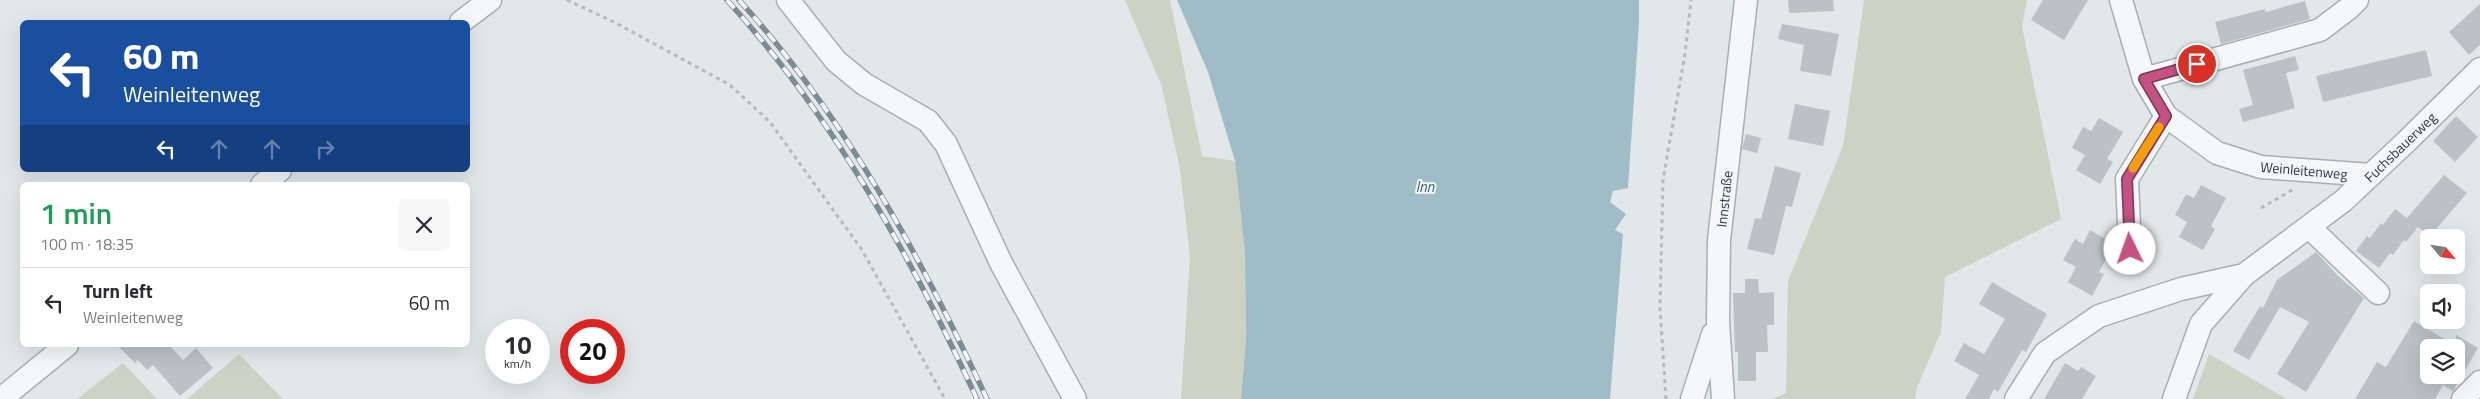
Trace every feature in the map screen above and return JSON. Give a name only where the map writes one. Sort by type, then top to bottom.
[{"type":"street","points":[[464,20],[490,0]]},
{"type":"street","points":[[788,0],[836,61],[864,84],[928,121],[946,144],[1001,263],[1075,399]]},
{"type":"street","name":"Innstraße","points":[[1723,399],[1718,321],[1719,240],[1746,0]]},
{"type":"street","name":"Weinleitenweg","points":[[2122,0],[2144,79],[2166,116],[2217,153],[2260,167],[2371,175]]},
{"type":"street","points":[[2144,79],[2320,30],[2350,8],[2357,0]]},
{"type":"street","name":"Fuchsbauerweg","points":[[2174,399],[2201,324],[2244,275],[2343,201],[2480,69]]},
{"type":"street","points":[[2130,249],[2127,179],[2166,116]]},
{"type":"street","points":[[266,182],[278,172]]},
{"type":"street","points":[[2309,227],[2378,293]]},
{"type":"street","name":"Fuchsbauerweg","points":[[2016,399],[2045,353],[2099,316],[2181,290],[2244,275]]},
{"type":"street","points":[[1692,399],[1718,321]]},
{"type":"street","points":[[1,399],[65,347]]},
{"type":"street","points":[[2463,399],[2480,382]]},
{"type":"path","points":[[567,0],[614,22],[730,85],[770,122],[862,250],[945,399]]},
{"type":"path","points":[[1666,399],[1660,308],[1663,180],[1685,54],[1691,0]]},
{"type":"green space","points":[[1125,0],[1170,0],[1202,156],[1235,161],[1245,253],[1246,338],[1241,399],[1181,399],[1190,257],[1180,169],[1161,84]]},
{"type":"green space","points":[[1864,0],[2027,0],[2022,26],[2061,219],[1945,277],[1941,332],[1917,387],[1915,399],[1772,399],[1786,393],[1788,281],[1843,146]]},
{"type":"green space","points":[[239,354],[283,399],[187,399]]},
{"type":"green space","points":[[2209,354],[2287,399],[2193,399]]},
{"type":"green space","points":[[123,363],[157,399],[77,399]]},
{"type":"water","name":"Inn","points":[[1177,0],[1639,0],[1628,188],[1613,191],[1610,202],[1626,214],[1615,230],[1623,234],[1610,399],[1241,399],[1246,338],[1245,253],[1235,161],[1208,72]]},
{"type":"building","points":[[1788,0],[1833,0],[1834,11],[1789,13]]},
{"type":"building","points":[[2043,0],[2088,0],[2064,40],[2031,20]]},
{"type":"building","points":[[2305,1],[2310,19],[2221,44],[2215,22],[2265,9],[2266,12]]},
{"type":"building","points":[[2480,4],[2480,45],[2469,55],[2449,32]]},
{"type":"building","points":[[1782,24],[1839,34],[1831,76],[1800,71],[1804,45],[1778,39]]},
{"type":"building","points":[[2426,50],[2432,76],[2323,102],[2316,76]]},
{"type":"building","points":[[2295,56],[2299,70],[2286,73],[2295,108],[2243,122],[2239,109],[2253,105],[2243,70]]},
{"type":"building","points":[[1795,104],[1830,111],[1823,146],[1788,139]]},
{"type":"building","points":[[2456,116],[2478,137],[2455,162],[2433,141]]},
{"type":"building","points":[[2099,118],[2123,132],[2107,159],[2113,162],[2100,184],[2076,170],[2085,155],[2072,148],[2083,127],[2091,131]]},
{"type":"building","points":[[1746,134],[1761,138],[1757,153],[1742,149]]},
{"type":"building","points":[[1775,166],[1801,173],[1792,207],[1786,206],[1774,255],[1747,249],[1755,218],[1761,219]]},
{"type":"building","points":[[2444,175],[2467,193],[2436,229],[2421,229],[2418,227],[2406,242],[2404,240],[2393,255],[2390,253],[2379,268],[2356,251],[2367,236],[2370,238],[2395,209],[2407,218]]},
{"type":"building","points":[[2201,185],[2226,198],[2211,226],[2215,229],[2203,250],[2179,237],[2187,222],[2175,215],[2186,194],[2194,198]]},
{"type":"building","points":[[2090,230],[2114,244],[2099,272],[2104,274],[2092,296],[2068,282],[2076,267],[2063,260],[2075,239],[2083,244]]},
{"type":"building","points":[[2316,252],[2338,276],[2364,298],[2306,392],[2277,374],[2309,322],[2280,307],[2249,360],[2233,351],[2260,306],[2263,308],[2277,280]]},
{"type":"building","points":[[1745,279],[1758,279],[1759,293],[1774,292],[1774,325],[1767,325],[1768,352],[1756,352],[1756,381],[1738,381],[1738,352],[1735,352],[1733,293],[1745,293]]},
{"type":"building","points":[[1992,282],[2047,314],[2026,352],[2022,350],[1998,392],[1994,389],[1989,399],[1965,399],[1979,375],[1954,361],[1964,343],[1984,354],[2005,319],[1979,304]]},
{"type":"building","points":[[2414,321],[2420,325],[2420,329],[2427,329],[2444,339],[2420,339],[2420,384],[2457,384],[2453,391],[2443,385],[2435,399],[2355,399],[2377,362],[2386,367]]},
{"type":"building","points":[[2465,340],[2478,348],[2465,370]]},
{"type":"building","points":[[119,347],[171,347],[183,360],[196,348],[213,368],[180,396],[153,365],[147,370],[138,360],[135,363]]},
{"type":"building","points":[[2065,363],[2078,371],[2081,367],[2096,376],[2082,399],[2044,399]]},
{"type":"railway","points":[[727,0],[801,92],[867,190],[925,293],[977,399]]},
{"type":"railway","points":[[739,0],[777,45],[847,140],[907,241],[962,346],[987,399]]},
{"type":"slow traffic","points":[[2133,168],[2159,127]]},
{"type":"route","points":[[2130,249],[2127,179],[2166,116],[2144,79],[2197,64]]}]
